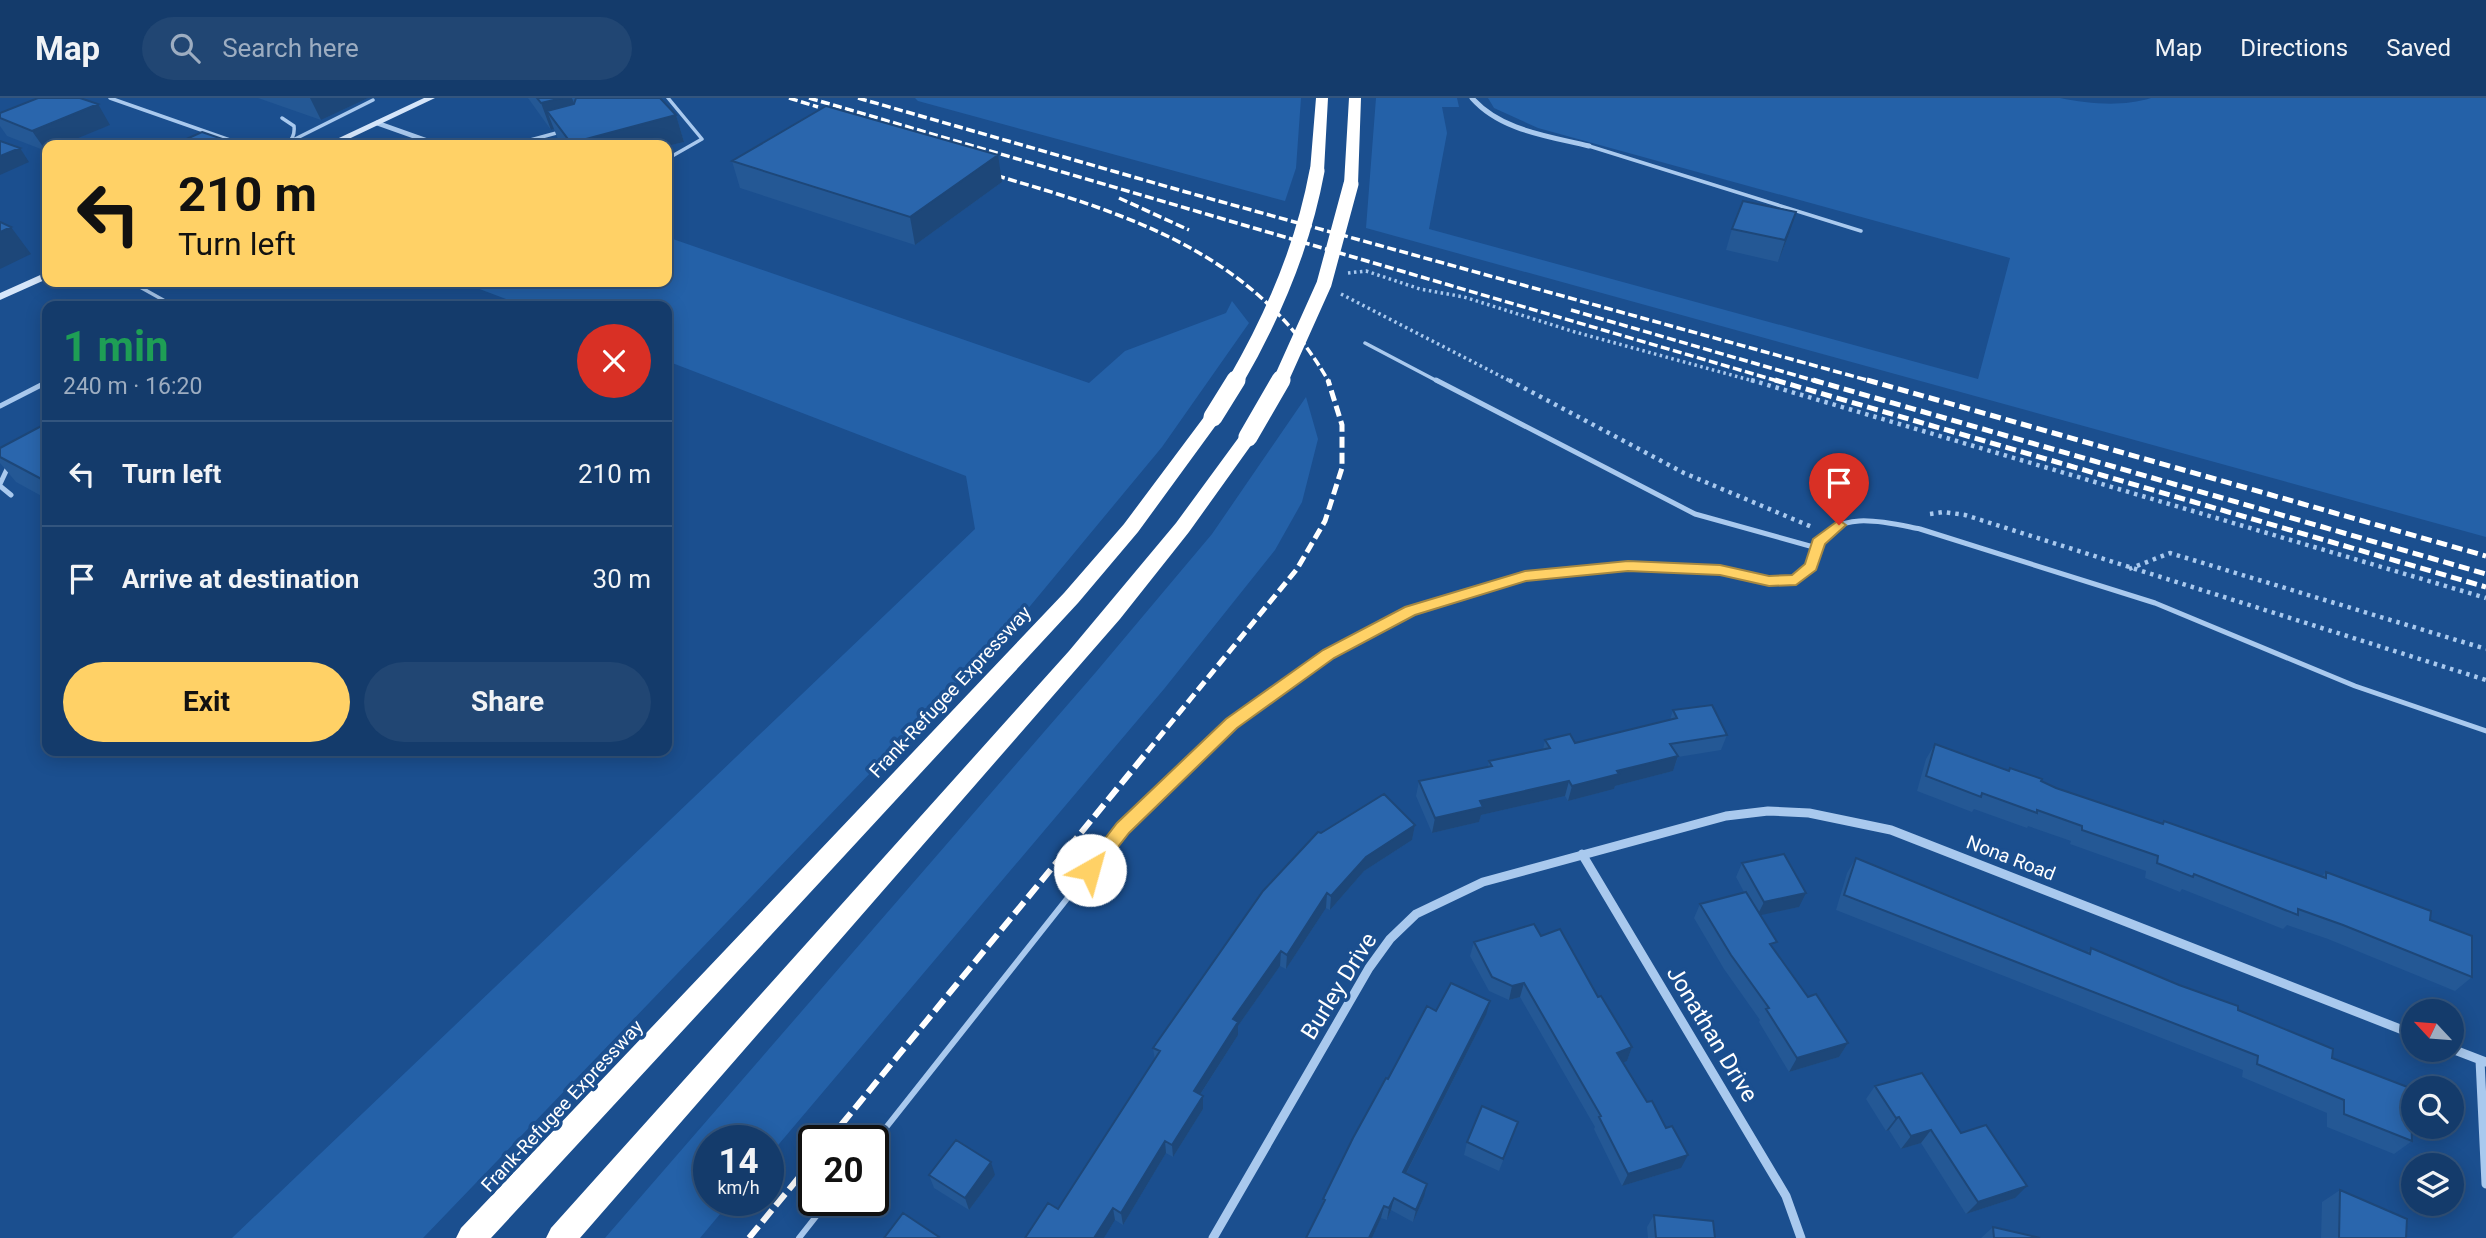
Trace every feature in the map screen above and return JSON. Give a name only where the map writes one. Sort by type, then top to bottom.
[{"type":"highway","name":"Frank-Refugee Expressway","points":[[471,1238],[1071,598],[1156,497],[1213,417],[1251,357],[1283,291],[1304,235],[1317,172],[1322,98]]},
{"type":"highway","points":[[561,1238],[764,1013],[1133,592],[1208,498],[1271,400],[1311,322],[1342,233],[1351,184],[1355,98]]},
{"type":"main road","points":[[340,140],[431,98]]},
{"type":"main road","points":[[0,297],[42,277]]},
{"type":"street","points":[[1472,98],[1492,116],[1520,128],[1589,146]]},
{"type":"street","points":[[377,123],[425,140]]},
{"type":"street","name":"Nona Road","points":[[1582,854],[1726,816],[1759,810],[1842,816],[1891,830],[2401,1029]]},
{"type":"street","name":"Burley Drive","points":[[1213,1238],[1369,968],[1390,939],[1416,914],[1483,882],[1582,854]]},
{"type":"street","name":"Jonathan Drive","points":[[1582,854],[1786,1196],[1801,1238]]},
{"type":"street","points":[[2464,1054],[2483,1061],[2486,1184]]},
{"type":"lane","points":[[110,98],[230,140]]},
{"type":"lane","points":[[668,98],[702,138],[672,156]]},
{"type":"lane","points":[[293,140],[373,100]]},
{"type":"lane","points":[[282,118],[294,126],[293,140]]},
{"type":"lane","points":[[530,140],[570,129]]},
{"type":"lane","points":[[1589,146],[1861,231]]},
{"type":"lane","points":[[140,287],[165,301]]},
{"type":"lane","points":[[144,289],[148,287]]},
{"type":"lane","points":[[1365,343],[1695,514],[1817,548]]},
{"type":"lane","points":[[0,406],[42,385]]},
{"type":"lane","points":[[9,457],[11,463],[0,485],[11,495]]},
{"type":"lane","points":[[888,1125],[1123,828],[1232,724],[1328,654],[1410,611],[1525,576],[1628,566],[1720,570],[1769,581],[1796,580],[1811,566],[1819,542],[1839,525],[1883,522],[1920,529],[2155,603],[2355,686],[2486,731]]},
{"type":"lane","points":[[799,1238],[816,1216]]},
{"type":"path","points":[[1339,279],[1346,273],[1366,271],[1420,289],[1464,297],[2486,597]]},
{"type":"path","points":[[1334,286],[1343,297],[1457,352],[1672,467],[1828,534]]},
{"type":"path","points":[[1920,529],[1922,516],[1944,512],[1965,515],[2486,680]]},
{"type":"path","points":[[2129,569],[2170,553],[2486,649]]},
{"type":"shaded area","points":[[915,98],[1301,98],[1296,168],[1285,201]]},
{"type":"shaded area","points":[[1376,98],[1457,98],[1459,107],[1442,107],[1447,133],[1429,229],[1978,379],[2010,258],[1538,128],[1494,108],[1488,98],[2060,98],[2106,104],[2151,98],[2486,98],[2486,537],[1366,228]]},
{"type":"shaded area","points":[[672,239],[1089,383],[1125,351],[1226,313],[1232,301],[1249,323],[1162,447],[1026,611],[423,1238],[232,1238],[975,529],[966,476],[672,363],[672,301],[512,301],[474,287],[672,287]]},
{"type":"shaded area","points":[[1306,397],[1318,439],[1302,502],[1275,550],[1164,689],[784,1138],[784,1125],[703,1125],[1096,672],[1212,534]]},
{"type":"shaded area","points":[[693,1137],[693,1216],[718,1216],[700,1238],[605,1238]]},
{"type":"building","points":[[38,98],[80,98],[98,104],[32,131],[0,118],[0,113]]},
{"type":"building","points":[[537,98],[562,98],[541,103]]},
{"type":"building","points":[[576,98],[660,98],[676,115],[582,140],[569,140],[547,111],[574,104]]},
{"type":"building","points":[[826,106],[998,155],[910,217],[732,161]]},
{"type":"building","points":[[202,132],[225,140],[184,140]]},
{"type":"building","points":[[0,141],[20,148],[0,156]]},
{"type":"building","points":[[1743,201],[1796,212],[1785,240],[1732,229]]},
{"type":"building","points":[[0,222],[11,227],[0,232]]},
{"type":"building","points":[[42,426],[42,479],[0,457],[0,448]]},
{"type":"building","points":[[1712,705],[1727,735],[1670,744],[1678,756],[1617,771],[1619,774],[1572,786],[1569,781],[1480,801],[1483,807],[1435,818],[1419,781],[1492,766],[1489,761],[1550,748],[1545,740],[1570,734],[1575,743],[1677,718],[1673,710]]},
{"type":"building","points":[[1935,744],[2009,771],[2010,768],[2042,779],[2041,781],[2056,788],[2163,824],[2164,821],[2326,878],[2326,872],[2431,911],[2430,920],[2472,936],[2472,977],[2343,925],[2298,909],[2298,915],[2194,874],[2193,877],[2157,863],[2158,856],[2082,830],[2082,826],[1982,793],[1981,797],[1926,776]]},
{"type":"building","points":[[1384,794],[1415,825],[1366,857],[1331,896],[1327,893],[1287,955],[1281,951],[1233,1019],[1238,1022],[1194,1091],[1203,1096],[1172,1145],[1165,1141],[1121,1213],[1113,1208],[1094,1238],[1025,1238],[1048,1203],[1058,1209],[1160,1051],[1153,1048],[1263,891],[1318,832],[1321,833]]},
{"type":"building","points":[[1784,854],[1806,893],[1764,902],[1742,863]]},
{"type":"building","points":[[1856,858],[2090,954],[2091,948],[2179,985],[2238,1006],[2238,1010],[2333,1049],[2332,1058],[2401,1085],[2401,1137],[2344,1114],[2344,1100],[2257,1064],[2258,1056],[1844,895]]},
{"type":"building","points":[[1746,892],[1777,942],[1770,944],[1808,997],[1816,994],[1848,1043],[1797,1058],[1766,1009],[1769,1008],[1731,955],[1700,904]]},
{"type":"building","points":[[1534,924],[1541,936],[1560,929],[1598,997],[1601,996],[1632,1047],[1617,1053],[1647,1102],[1652,1101],[1666,1128],[1672,1126],[1688,1155],[1628,1174],[1599,1117],[1601,1116],[1524,983],[1512,986],[1492,977],[1474,942]]},
{"type":"building","points":[[1451,983],[1490,1001],[1403,1172],[1427,1184],[1416,1210],[1394,1198],[1389,1208],[1384,1206],[1369,1238],[1306,1238],[1353,1138],[1386,1078],[1388,1079],[1427,1006],[1436,1011]]},
{"type":"building","points":[[1922,1073],[1961,1133],[1986,1125],[2027,1186],[1978,1202],[1931,1130],[1911,1136],[1875,1086]]},
{"type":"building","points":[[1482,1106],[1518,1122],[1503,1159],[1467,1142]]},
{"type":"building","points":[[956,1140],[991,1162],[965,1198],[929,1175]]},
{"type":"building","points":[[2340,1190],[2407,1219],[2406,1238],[2339,1238]]},
{"type":"building","points":[[903,1213],[939,1237],[884,1238]]},
{"type":"building","points":[[1654,1215],[1713,1221],[1715,1238],[1656,1238]]},
{"type":"building","points":[[1993,1227],[2040,1238],[1994,1238]]},
{"type":"railway","points":[[789,98],[818,107]]},
{"type":"railway","points":[[809,98],[1781,382]]},
{"type":"railway","points":[[858,98],[1186,192],[1874,382]]},
{"type":"railway","points":[[984,172],[1085,203],[1133,221],[1179,242],[1223,268],[1262,299],[1298,336],[1328,381]]},
{"type":"railway","points":[[1119,198],[1189,230]]},
{"type":"railway","points":[[1571,310],[1819,382]]},
{"type":"railway","points":[[1775,380],[2486,587]]},
{"type":"railway","points":[[1813,380],[2486,574]]},
{"type":"railway","points":[[1867,380],[2486,556]]},
{"type":"railway","points":[[1147,752],[1297,569],[1325,521],[1342,468],[1342,425],[1328,381]]},
{"type":"railway","points":[[841,1125],[1148,751]]},
{"type":"railway","points":[[749,1238],[798,1178]]},
{"type":"route","points":[[1090,870],[1123,828],[1232,724],[1328,654],[1410,611],[1525,576],[1628,566],[1720,570],[1769,581],[1796,580],[1811,566],[1819,542],[1839,525]]}]
